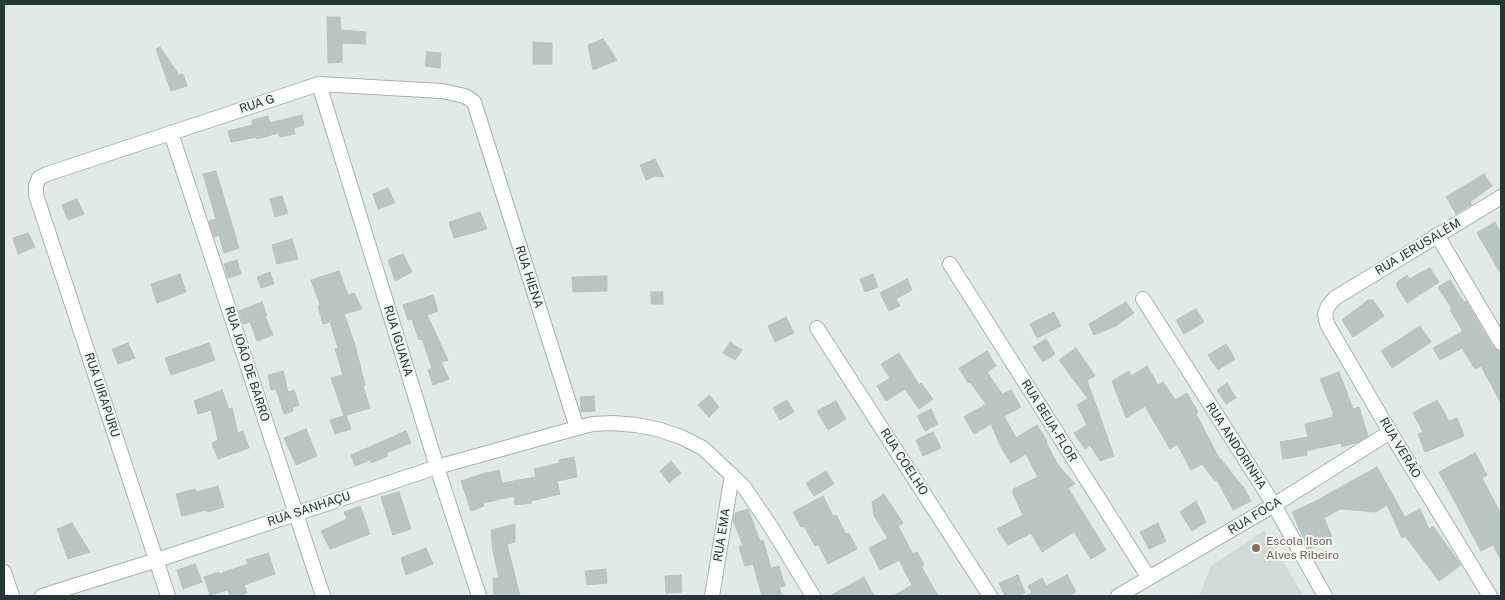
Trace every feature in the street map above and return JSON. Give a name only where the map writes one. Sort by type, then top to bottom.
[{"type":"street","name":"RUA G","points":[[36,195],[36,185],[39,178],[47,174],[319,84],[458,94],[474,102],[481,126]]},
{"type":"street","name":"RUA IGUANA","points":[[319,84],[436,467],[479,596]]},
{"type":"street","name":"RUA HIENA","points":[[481,126],[577,428]]},
{"type":"street","name":"RUA JOÃO DE BARRO","points":[[171,132],[323,596]]},
{"type":"street","name":"RUA UIRAPURU","points":[[36,195],[168,596]]},
{"type":"street","name":"RUA JERUSALÉM","points":[[1335,298],[1501,197]]},
{"type":"street","points":[[1437,235],[1501,343]]},
{"type":"street","name":"RUA BEIJA-FLOR","points":[[950,264],[1149,578]]},
{"type":"street","name":"RUA VERÃO","points":[[1335,298],[1328,306],[1325,314],[1327,324],[1490,596]]},
{"type":"street","name":"RUA ANDORINHA","points":[[1143,299],[1274,505],[1325,596]]},
{"type":"street","name":"RUA COELHO","points":[[817,328],[990,596]]},
{"type":"street","name":"RUA SANHAÇU","points":[[42,596],[157,560],[436,467],[577,428],[593,424],[612,423],[657,429],[703,448],[744,487],[773,530],[813,596]]},
{"type":"street","name":"RUA FOCA","points":[[1118,596],[1274,505],[1390,432]]},
{"type":"street","name":"RUA EMA","points":[[712,596],[732,475]]},
{"type":"street","points":[[4,572],[12,596]]},
{"type":"shaded area","name":"Escola Ilson Alves Ribeiro","points":[[1264,531],[1304,596],[1199,596],[1211,566]]},
{"type":"building","points":[[327,17],[340,17],[341,30],[366,32],[365,44],[342,43],[342,62],[328,63]]},
{"type":"building","points":[[603,39],[617,60],[593,70],[588,45]]},
{"type":"building","points":[[533,42],[552,43],[552,64],[533,64]]},
{"type":"building","points":[[160,47],[179,75],[183,74],[187,86],[171,91],[156,49]]},
{"type":"building","points":[[427,52],[441,53],[440,68],[425,66]]},
{"type":"building","points":[[302,115],[304,125],[294,128],[295,134],[280,137],[278,133],[257,139],[257,137],[231,142],[228,131],[253,125],[252,120],[268,116],[270,123]]},
{"type":"building","points":[[655,159],[664,177],[655,176],[646,180],[640,165]]},
{"type":"building","points":[[216,171],[239,248],[224,253],[219,235],[214,237],[209,221],[216,219],[203,174]]},
{"type":"building","points":[[1484,174],[1492,186],[1470,202],[1472,204],[1456,214],[1446,197]]},
{"type":"building","points":[[388,188],[395,203],[378,209],[373,194]]},
{"type":"building","points":[[282,196],[288,213],[275,217],[270,199]]},
{"type":"building","points":[[77,199],[84,214],[68,220],[62,205]]},
{"type":"building","points":[[480,212],[487,229],[454,238],[449,222]]},
{"type":"building","points":[[1495,222],[1501,233],[1501,274],[1477,233]]},
{"type":"building","points":[[28,233],[35,247],[18,254],[13,238]]},
{"type":"building","points":[[292,239],[298,259],[277,264],[272,245]]},
{"type":"building","points":[[403,254],[412,272],[395,281],[388,260]]},
{"type":"building","points":[[237,260],[241,274],[228,278],[224,264]]},
{"type":"building","points":[[1430,268],[1439,282],[1407,303],[1397,287],[1397,282],[1407,275],[1409,279]]},
{"type":"building","points":[[339,271],[348,295],[354,293],[362,309],[344,314],[355,345],[365,385],[363,386],[370,408],[344,416],[331,378],[343,375],[335,349],[338,348],[330,322],[323,324],[318,306],[320,305],[311,280]]},
{"type":"building","points":[[270,272],[274,284],[261,288],[257,277]]},
{"type":"building","points":[[180,274],[186,292],[157,303],[151,284]]},
{"type":"building","points":[[873,274],[878,287],[865,292],[860,279]]},
{"type":"building","points":[[607,276],[607,291],[573,292],[572,277]]},
{"type":"building","points":[[907,279],[912,290],[896,299],[900,306],[889,311],[880,293]]},
{"type":"building","points":[[1450,280],[1464,302],[1466,301],[1493,347],[1501,352],[1501,403],[1481,366],[1475,369],[1462,348],[1440,360],[1433,348],[1462,332],[1450,310],[1452,309],[1438,287]]},
{"type":"building","points":[[651,292],[663,292],[663,304],[651,304]]},
{"type":"building","points":[[433,295],[438,311],[427,315],[448,360],[441,362],[449,379],[433,385],[428,370],[432,368],[422,339],[419,340],[412,319],[408,320],[403,305]]},
{"type":"building","points":[[1368,300],[1373,300],[1384,316],[1353,337],[1342,320]]},
{"type":"building","points":[[262,302],[267,316],[265,316],[273,335],[257,341],[250,322],[243,324],[239,311]]},
{"type":"building","points":[[1126,302],[1134,313],[1116,326],[1094,335],[1089,324]]},
{"type":"building","points":[[1196,309],[1204,322],[1184,334],[1176,320]]},
{"type":"building","points":[[1054,312],[1061,326],[1037,338],[1030,324]]},
{"type":"building","points":[[786,317],[794,333],[775,342],[768,326]]},
{"type":"building","points":[[1420,326],[1431,342],[1392,368],[1381,351]]},
{"type":"building","points":[[1046,339],[1055,354],[1043,362],[1033,347]]},
{"type":"building","points":[[730,342],[742,350],[735,360],[723,353]]},
{"type":"building","points":[[128,343],[135,358],[118,364],[112,349]]},
{"type":"building","points":[[209,343],[215,360],[171,375],[165,358]]},
{"type":"building","points":[[1226,344],[1235,359],[1218,370],[1208,355]]},
{"type":"building","points":[[1076,348],[1095,376],[1087,380],[1114,456],[1100,461],[1090,445],[1085,449],[1074,433],[1087,425],[1077,405],[1088,399],[1059,360]]},
{"type":"building","points":[[987,351],[996,366],[987,372],[1002,394],[1011,390],[1021,407],[1004,416],[1016,438],[1037,425],[1058,465],[1075,484],[1068,488],[1106,550],[1091,559],[1074,532],[1042,552],[1031,533],[1008,545],[997,529],[1023,515],[1013,494],[1013,489],[1038,477],[1026,454],[1011,463],[1001,447],[991,424],[974,434],[964,417],[986,404],[970,382],[968,383],[959,368]]},
{"type":"building","points":[[899,353],[919,385],[921,383],[933,399],[919,409],[905,389],[886,401],[877,386],[890,378],[881,364]]},
{"type":"building","points":[[1147,366],[1158,385],[1163,382],[1175,400],[1187,393],[1220,460],[1243,486],[1251,501],[1233,510],[1217,480],[1215,481],[1202,464],[1191,470],[1177,444],[1170,449],[1145,406],[1126,418],[1112,381],[1129,371],[1131,376]]},
{"type":"building","points":[[283,371],[288,392],[294,390],[299,405],[292,408],[293,411],[284,414],[276,389],[271,390],[268,375]]},
{"type":"building","points":[[1339,372],[1353,409],[1359,407],[1368,436],[1358,442],[1342,447],[1341,443],[1306,451],[1307,455],[1283,459],[1280,442],[1308,437],[1305,424],[1333,417],[1332,415],[1334,415],[1320,379]]},
{"type":"building","points":[[1227,383],[1236,398],[1226,404],[1217,390]]},
{"type":"building","points":[[222,390],[229,409],[232,408],[238,433],[243,431],[249,448],[218,459],[212,443],[218,440],[211,410],[198,414],[194,401]]},
{"type":"building","points":[[709,395],[719,407],[709,417],[698,405]]},
{"type":"building","points":[[594,396],[595,411],[581,412],[580,397]]},
{"type":"building","points":[[787,400],[794,412],[780,420],[773,408]]},
{"type":"building","points":[[1437,400],[1449,421],[1457,418],[1464,436],[1425,452],[1418,434],[1423,432],[1413,413]]},
{"type":"building","points":[[836,401],[846,419],[828,430],[817,411]]},
{"type":"building","points":[[931,409],[938,424],[925,431],[917,416]]},
{"type":"building","points":[[346,415],[351,429],[335,434],[330,420]]},
{"type":"building","points":[[306,429],[317,456],[296,465],[284,438]]},
{"type":"building","points":[[406,431],[411,443],[386,453],[388,456],[371,463],[370,460],[355,466],[351,455]]},
{"type":"building","points":[[933,432],[941,448],[923,456],[916,440]]},
{"type":"building","points":[[1475,453],[1487,475],[1482,478],[1501,514],[1501,560],[1493,545],[1481,551],[1439,472]]},
{"type":"building","points":[[574,457],[577,477],[557,481],[560,494],[531,501],[532,503],[515,505],[514,496],[483,503],[484,506],[471,511],[461,481],[499,470],[502,483],[536,477],[534,469]]},
{"type":"building","points":[[671,461],[681,473],[669,483],[660,471]]},
{"type":"building","points":[[1377,467],[1405,517],[1420,509],[1429,529],[1433,526],[1461,565],[1439,581],[1405,536],[1402,538],[1387,505],[1376,512],[1340,509],[1324,518],[1332,537],[1309,549],[1307,546],[1292,512]]},
{"type":"building","points":[[826,471],[834,484],[814,496],[806,483]]},
{"type":"building","points":[[218,486],[224,507],[182,516],[176,494],[195,489],[196,492]]},
{"type":"building","points":[[399,492],[411,529],[393,535],[381,497]]},
{"type":"building","points":[[884,494],[903,523],[898,526],[913,554],[917,552],[924,565],[921,566],[938,596],[893,596],[912,585],[899,560],[880,570],[869,548],[888,538],[874,516],[872,502]]},
{"type":"building","points":[[823,496],[833,516],[836,515],[846,534],[849,533],[857,549],[828,564],[818,544],[815,546],[804,526],[801,527],[793,512]]},
{"type":"building","points":[[1196,501],[1206,522],[1192,531],[1180,512]]},
{"type":"building","points":[[360,506],[370,534],[330,549],[321,531],[347,519],[344,512]]},
{"type":"building","points":[[748,509],[760,541],[763,540],[771,568],[779,566],[785,586],[779,587],[782,596],[762,596],[753,564],[745,566],[739,547],[743,546],[733,520],[735,513]]},
{"type":"building","points":[[72,523],[90,552],[68,559],[57,529]]},
{"type":"building","points":[[1158,523],[1166,541],[1149,549],[1140,532]]},
{"type":"building","points":[[515,524],[515,542],[507,544],[520,596],[494,596],[493,578],[499,578],[491,530]]},
{"type":"building","points":[[426,548],[433,564],[406,575],[401,558]]},
{"type":"building","points":[[268,553],[275,574],[244,585],[247,593],[230,596],[228,590],[210,595],[204,577],[248,564],[246,560]]},
{"type":"building","points":[[195,564],[202,582],[183,589],[177,570]]},
{"type":"building","points":[[606,569],[607,583],[587,585],[585,571]]},
{"type":"building","points":[[681,575],[682,592],[666,593],[665,576]]},
{"type":"building","points":[[1018,575],[1025,593],[1017,596],[1005,596],[999,583]]},
{"type":"building","points":[[1067,575],[1076,592],[1068,596],[1026,596],[1032,593],[1028,586],[1042,578],[1046,586]]},
{"type":"building","points":[[864,577],[874,596],[830,596]]},
{"type":"place","name":"Escola Ilson Alves Ribeiro","points":[[1256,548]]}]
